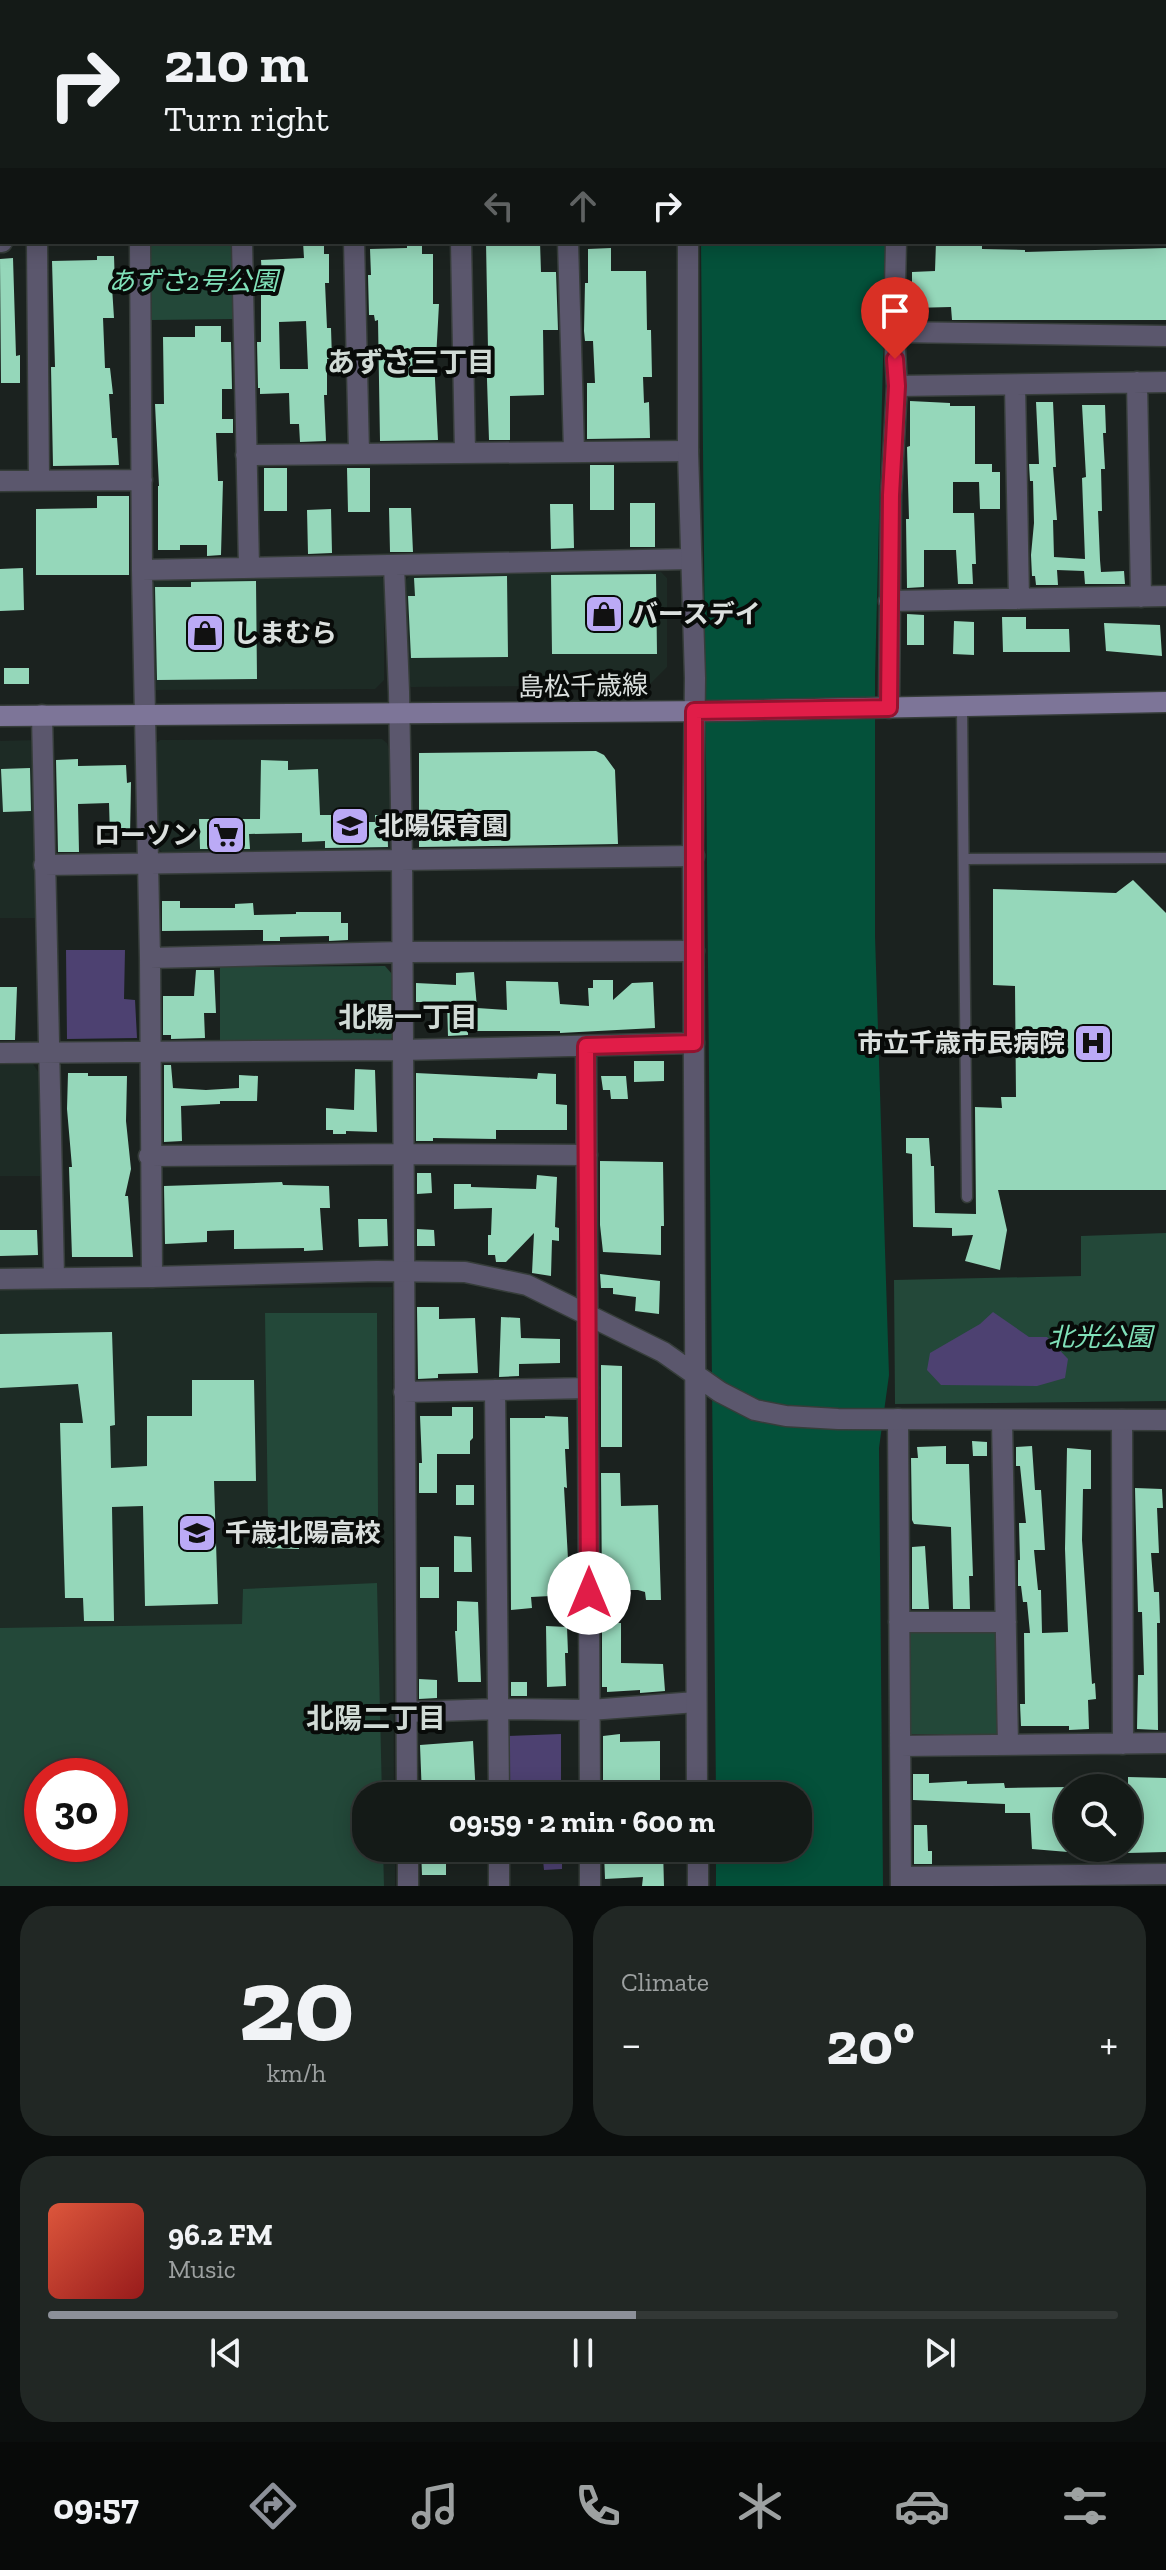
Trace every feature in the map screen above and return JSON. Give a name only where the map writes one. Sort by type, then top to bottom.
[{"type":"main road","name":"島松千歳線","points":[[0,716],[962,708],[1166,702]]},
{"type":"street","points":[[37,244],[39,479]]},
{"type":"street","points":[[140,244],[152,1277]]},
{"type":"street","points":[[242,244],[249,567]]},
{"type":"street","points":[[354,244],[359,453]]},
{"type":"street","points":[[461,244],[465,453]]},
{"type":"street","points":[[568,244],[574,451]]},
{"type":"street","points":[[688,244],[688,451],[694,711],[697,1782]]},
{"type":"street","points":[[889,708],[891,495],[897,386],[894,332],[896,244]]},
{"type":"street","points":[[894,332],[1166,336]]},
{"type":"street","points":[[1137,382],[1141,597]]},
{"type":"street","points":[[897,386],[1166,382]]},
{"type":"street","points":[[1015,385],[1019,599]]},
{"type":"street","points":[[246,455],[688,451]]},
{"type":"street","points":[[0,481],[142,480]]},
{"type":"street","points":[[142,570],[691,559]]},
{"type":"street","points":[[394,565],[402,860],[407,1782]]},
{"type":"street","points":[[889,601],[1166,596]]},
{"type":"street","points":[[42,715],[54,1277]]},
{"type":"street","points":[[44,865],[694,856]]},
{"type":"street","points":[[150,958],[402,952],[694,951]]},
{"type":"street","points":[[0,1053],[402,1050],[694,1043]]},
{"type":"street","points":[[586,1046],[590,1782]]},
{"type":"street","points":[[149,1156],[587,1155]]},
{"type":"street","points":[[0,1279],[465,1272],[527,1285],[663,1352],[720,1392],[755,1410],[786,1416],[898,1419],[1166,1420]]},
{"type":"street","points":[[404,1392],[588,1388]]},
{"type":"street","points":[[495,1390],[499,1782]]},
{"type":"street","points":[[898,1419],[901,1881],[1166,1874]]},
{"type":"street","points":[[1002,1420],[1008,1745]]},
{"type":"street","points":[[1122,1420],[1123,1744]]},
{"type":"street","points":[[899,1622],[1006,1622]]},
{"type":"street","points":[[407,1712],[590,1710],[696,1702]]},
{"type":"street","points":[[900,1746],[1166,1743]]},
{"type":"street","points":[[408,1862],[408,1886]]},
{"type":"street","points":[[499,1862],[499,1886]]},
{"type":"street","points":[[590,1862],[590,1886]]},
{"type":"street","points":[[698,1862],[698,1886]]},
{"type":"lane","points":[[962,708],[967,1197]]},
{"type":"lane","points":[[964,859],[1166,858]]},
{"type":"shaded area","points":[[661,572],[667,578],[667,667],[649,685],[411,687],[405,682],[403,586],[413,574]]},
{"type":"shaded area","points":[[378,574],[384,579],[384,680],[375,689],[152,690],[150,592],[159,578]]},
{"type":"shaded area","points":[[382,739],[391,755],[390,851],[164,854],[156,846],[155,744],[160,740]]},
{"type":"shaded area","points":[[37,740],[40,918],[0,918],[0,741]]},
{"type":"shaded area","points":[[66,950],[125,950],[124,999],[135,1000],[137,1038],[67,1039]]},
{"type":"shaded area","points":[[33,1064],[41,1076],[43,1176],[0,1176],[0,1065]]},
{"type":"shaded area","name":"千歳北陽高校","points":[[392,1287],[394,1782],[352,1782],[352,1862],[395,1862],[395,1886],[0,1886],[0,1290]]},
{"type":"shaded area","points":[[993,1312],[1029,1337],[1047,1337],[1068,1359],[1065,1378],[1037,1386],[941,1385],[927,1370],[930,1353],[980,1324]]},
{"type":"shaded area","points":[[561,1734],[561,1782],[508,1782],[506,1736]]},
{"type":"shaded area","points":[[543,1862],[562,1862],[562,1869],[544,1870]]},
{"type":"green space","name":"あずさ2号公園","points":[[150,244],[233,244],[236,319],[152,320]]},
{"type":"green space","points":[[701,244],[886,244],[875,677],[875,936],[889,1375],[879,1448],[883,1886],[716,1886],[716,1862],[812,1862],[812,1782],[716,1782]]},
{"type":"green space","points":[[385,966],[392,974],[392,1038],[386,1045],[220,1043],[220,967]]},
{"type":"green space","name":"北光公園","points":[[1166,1233],[1166,1401],[895,1404],[894,1280],[1081,1276],[1081,1236]]},
{"type":"green space","points":[[265,1313],[377,1313],[378,1517],[268,1523]]},
{"type":"green space","points":[[377,1583],[382,1782],[352,1782],[352,1862],[383,1862],[384,1886],[0,1886],[0,1628],[242,1624],[243,1589]]},
{"type":"green space","points":[[907,1629],[997,1630],[998,1734],[910,1734]]},
{"type":"building","points":[[303,244],[324,244],[324,254],[329,254],[329,283],[325,283],[332,359],[327,359],[327,395],[324,395],[326,441],[300,442],[299,424],[290,424],[289,393],[260,394],[257,342],[261,342],[261,260],[304,258]],"holes":[[[306,321],[308,369],[280,369],[279,322]]]},
{"type":"building","points":[[407,244],[422,245],[422,254],[433,254],[433,304],[439,304],[434,359],[438,440],[380,441],[378,320],[375,321],[374,315],[369,315],[370,249],[407,248]]},
{"type":"building","points":[[486,244],[540,244],[541,272],[556,272],[558,330],[543,330],[544,395],[510,396],[510,440],[489,440]]},
{"type":"building","points":[[936,244],[982,244],[982,249],[1025,252],[1166,248],[1166,320],[952,320],[951,307],[912,308],[912,272],[935,271]]},
{"type":"building","points":[[611,248],[611,271],[646,271],[652,377],[643,377],[644,403],[649,402],[650,438],[587,439],[587,383],[595,383],[593,341],[585,341],[584,331],[588,249]]},
{"type":"building","points":[[97,256],[114,256],[114,318],[103,318],[105,368],[110,368],[113,394],[109,394],[112,438],[117,438],[119,465],[53,466],[51,367],[55,367],[52,261],[97,260]]},
{"type":"building","points":[[13,258],[16,356],[20,355],[20,383],[1,383],[0,259]]},
{"type":"building","points":[[195,326],[221,326],[221,342],[231,342],[232,389],[222,389],[222,419],[233,419],[233,433],[216,433],[218,481],[223,481],[221,555],[207,556],[207,545],[180,545],[180,550],[158,550],[155,404],[164,404],[163,337],[195,337]]},
{"type":"building","points":[[910,401],[975,406],[975,464],[992,464],[992,472],[1000,472],[1000,509],[980,509],[979,482],[953,482],[953,513],[974,513],[976,564],[972,564],[973,584],[958,584],[956,550],[924,550],[924,587],[907,588]]},
{"type":"building","points":[[1036,402],[1053,402],[1057,520],[1053,520],[1054,557],[1085,559],[1082,478],[1086,477],[1082,405],[1105,405],[1105,469],[1101,469],[1102,511],[1098,511],[1101,572],[1124,571],[1125,584],[1085,584],[1084,571],[1057,570],[1058,585],[1036,585],[1035,576],[1032,576],[1033,481],[1030,481],[1029,464],[1039,464]]},
{"type":"building","points":[[590,465],[614,465],[614,510],[590,510]]},
{"type":"building","points":[[264,468],[287,468],[287,511],[264,511]]},
{"type":"building","points":[[347,468],[370,468],[370,512],[348,512]]},
{"type":"building","points":[[97,496],[129,496],[129,575],[36,575],[36,509],[97,508]]},
{"type":"building","points":[[630,503],[655,503],[655,547],[630,547]]},
{"type":"building","points":[[550,504],[573,504],[574,548],[551,549]]},
{"type":"building","points":[[389,508],[411,508],[413,552],[390,552]]},
{"type":"building","points":[[331,509],[332,553],[308,554],[307,510]]},
{"type":"building","points":[[23,568],[24,610],[0,611],[0,569]]},
{"type":"building","name":"バースデイ","points":[[656,574],[657,654],[552,654],[551,575]]},
{"type":"building","points":[[507,576],[508,657],[411,658],[408,596],[415,596],[414,578]]},
{"type":"building","name":"しまむら","points":[[256,581],[257,679],[157,680],[155,587],[191,587],[191,582]]},
{"type":"building","points":[[907,614],[924,615],[924,645],[907,645]]},
{"type":"building","points":[[1002,617],[1026,617],[1026,629],[1069,629],[1070,652],[1003,652]]},
{"type":"building","points":[[954,621],[974,622],[974,655],[953,654]]},
{"type":"building","points":[[1104,623],[1160,625],[1162,656],[1106,651]]},
{"type":"building","points":[[4,668],[29,668],[29,684],[4,684]]},
{"type":"building","points":[[596,751],[604,755],[615,770],[618,844],[419,847],[419,753]]},
{"type":"building","points":[[78,759],[78,766],[126,765],[127,783],[131,782],[130,836],[110,836],[109,803],[78,804],[79,852],[58,852],[56,760]]},
{"type":"building","points":[[261,760],[288,761],[288,770],[318,769],[320,815],[340,815],[340,822],[375,822],[375,815],[387,815],[388,847],[325,848],[325,841],[302,842],[302,833],[249,834],[250,849],[200,849],[199,819],[260,819]]},
{"type":"building","points":[[30,768],[31,811],[3,812],[1,769]]},
{"type":"building","points":[[1133,880],[1166,913],[1166,1190],[998,1190],[1007,1230],[1000,1270],[965,1261],[973,1235],[952,1236],[952,1228],[913,1227],[912,1154],[906,1153],[906,1138],[929,1138],[931,1166],[934,1166],[935,1213],[976,1214],[975,1107],[1002,1108],[1001,1097],[1016,1097],[1015,986],[993,985],[993,889],[1116,893]]},
{"type":"building","points":[[162,901],[180,901],[180,908],[235,908],[235,904],[253,903],[254,915],[341,912],[341,923],[348,923],[348,940],[329,941],[329,936],[280,937],[280,941],[263,941],[263,930],[162,931]]},
{"type":"building","points":[[196,970],[214,970],[216,1013],[204,1013],[205,1038],[171,1039],[171,1035],[163,1035],[163,996],[194,996]]},
{"type":"building","points":[[474,972],[477,1008],[507,1010],[506,981],[558,982],[560,1004],[589,1006],[588,988],[593,988],[593,980],[613,980],[613,1000],[632,983],[653,982],[655,1028],[560,1033],[468,1031],[468,1035],[448,1036],[447,1002],[416,1002],[416,983],[456,985],[456,973]]},
{"type":"building","points":[[0,987],[17,987],[15,1040],[0,1040]]},
{"type":"building","points":[[634,1061],[664,1061],[664,1081],[634,1082]]},
{"type":"building","points":[[164,1065],[171,1065],[173,1088],[239,1088],[239,1075],[258,1076],[257,1101],[220,1101],[220,1104],[181,1106],[182,1141],[164,1142]]},
{"type":"building","points":[[355,1069],[375,1070],[377,1132],[346,1131],[346,1134],[333,1134],[333,1130],[326,1130],[326,1108],[354,1110]]},
{"type":"building","points":[[68,1073],[127,1076],[126,1121],[131,1169],[125,1196],[128,1196],[133,1257],[72,1257]]},
{"type":"building","points":[[416,1073],[537,1079],[538,1073],[556,1074],[556,1104],[567,1105],[567,1130],[496,1130],[496,1139],[433,1138],[433,1141],[416,1141]]},
{"type":"building","points":[[601,1076],[626,1076],[628,1099],[611,1099],[610,1090],[603,1090]]},
{"type":"building","points":[[600,1161],[663,1162],[661,1255],[603,1252]]},
{"type":"building","points":[[417,1173],[431,1173],[432,1193],[417,1194]]},
{"type":"building","points":[[537,1175],[557,1177],[555,1227],[559,1228],[559,1241],[552,1240],[551,1276],[532,1273],[534,1233],[506,1262],[496,1262],[495,1255],[488,1255],[492,1208],[454,1209],[454,1184],[536,1189]]},
{"type":"building","points":[[282,1182],[283,1185],[329,1186],[330,1208],[320,1208],[323,1250],[234,1249],[234,1230],[207,1231],[207,1242],[165,1244],[164,1186]]},
{"type":"building","points":[[358,1219],[387,1219],[388,1246],[359,1247]]},
{"type":"building","points":[[417,1229],[434,1230],[435,1246],[417,1246]]},
{"type":"building","points":[[0,1230],[37,1230],[38,1255],[0,1256]]},
{"type":"building","points":[[600,1274],[660,1281],[659,1314],[635,1311],[636,1297],[613,1294],[613,1288],[601,1288]]},
{"type":"building","points":[[417,1307],[439,1307],[439,1319],[475,1318],[478,1373],[438,1374],[438,1378],[418,1379]]},
{"type":"building","points":[[501,1317],[520,1318],[521,1338],[560,1339],[560,1363],[519,1364],[519,1376],[499,1377]]},
{"type":"building","points":[[112,1332],[115,1425],[110,1426],[111,1468],[147,1466],[147,1416],[192,1416],[192,1380],[254,1380],[256,1481],[214,1481],[218,1604],[145,1606],[143,1506],[112,1507],[114,1621],[84,1621],[83,1598],[65,1598],[60,1423],[83,1423],[78,1384],[0,1388],[0,1334]]},
{"type":"building","points":[[601,1365],[622,1366],[622,1447],[601,1447]]},
{"type":"building","points":[[452,1407],[473,1407],[470,1454],[437,1454],[437,1493],[419,1493],[419,1463],[422,1463],[420,1416],[452,1416]]},
{"type":"building","points":[[568,1417],[569,1449],[565,1449],[567,1488],[564,1487],[570,1595],[531,1597],[532,1608],[511,1610],[510,1418]]},
{"type":"building","points":[[972,1441],[987,1442],[987,1456],[973,1456]]},
{"type":"building","points":[[946,1446],[946,1464],[969,1464],[973,1576],[969,1576],[970,1609],[953,1609],[951,1527],[914,1524],[912,1520],[911,1458],[918,1458],[917,1447]]},
{"type":"building","points":[[1032,1446],[1035,1490],[1041,1490],[1045,1550],[1034,1550],[1038,1590],[1041,1590],[1042,1633],[1068,1632],[1065,1549],[1067,1448],[1091,1450],[1091,1489],[1083,1489],[1082,1540],[1092,1684],[1095,1683],[1096,1699],[1088,1700],[1089,1729],[1021,1726],[1020,1704],[1025,1704],[1024,1633],[1030,1633],[1027,1602],[1023,1602],[1021,1586],[1018,1586],[1019,1523],[1026,1523],[1020,1466],[1016,1466],[1016,1447]]},
{"type":"building","points":[[601,1473],[620,1473],[621,1506],[658,1505],[661,1600],[646,1600],[645,1592],[638,1590],[602,1590]]},
{"type":"building","points":[[456,1485],[474,1485],[474,1505],[456,1505]]},
{"type":"building","points":[[1135,1488],[1162,1489],[1163,1508],[1157,1508],[1159,1553],[1151,1553],[1154,1592],[1159,1592],[1158,1730],[1137,1729],[1138,1675],[1144,1675],[1142,1612],[1138,1612]]},
{"type":"building","points":[[265,1533],[299,1533],[299,1549],[264,1548]]},
{"type":"building","points":[[454,1536],[471,1537],[472,1572],[454,1572]]},
{"type":"building","points":[[925,1546],[929,1609],[912,1609],[912,1547]]},
{"type":"building","points":[[420,1567],[439,1567],[439,1598],[420,1598]]},
{"type":"building","points":[[457,1601],[478,1602],[481,1682],[458,1682]]},
{"type":"building","points":[[602,1623],[621,1623],[621,1663],[663,1664],[665,1691],[607,1692],[607,1687],[602,1687]]},
{"type":"building","points":[[546,1626],[567,1627],[566,1686],[547,1687]]},
{"type":"building","points":[[419,1679],[437,1680],[437,1698],[419,1699]]},
{"type":"building","points":[[511,1682],[527,1682],[527,1696],[511,1696]]},
{"type":"building","points":[[620,1734],[620,1742],[660,1741],[660,1782],[603,1782],[603,1736]]},
{"type":"building","points":[[473,1741],[475,1782],[421,1782],[420,1745]]},
{"type":"building","points":[[913,1774],[929,1774],[929,1783],[967,1781],[967,1784],[1004,1783],[1005,1788],[1054,1787],[1054,1851],[1032,1849],[1030,1813],[1005,1813],[1005,1804],[913,1800]]},
{"type":"building","points":[[1142,1777],[1166,1778],[1166,1852],[1142,1853]]},
{"type":"building","points":[[914,1825],[927,1825],[932,1864],[914,1864]]},
{"type":"building","points":[[422,1862],[446,1862],[446,1875],[422,1875]]},
{"type":"building","points":[[604,1862],[663,1862],[664,1886],[642,1886],[643,1877],[605,1879]]},
{"type":"place","name":"バースデイ","points":[[604,614]]},
{"type":"place","name":"しまむら","points":[[205,633]]},
{"type":"place","name":"北陽保育園","points":[[350,826]]},
{"type":"place","name":"ローソン","points":[[226,835]]},
{"type":"place","name":"市立千歳市民病院","points":[[1093,1043]]},
{"type":"place","name":"千歳北陽高校","points":[[197,1533]]},
{"type":"district","name":"あずさ三丁目","points":[[411,362]]},
{"type":"district","name":"北陽一丁目","points":[[408,1017]]},
{"type":"district","name":"北陽二丁目","points":[[376,1718]]},
{"type":"route","points":[[589,1593],[586,1046],[694,1043],[694,711],[889,708],[891,495],[897,386],[895,359]]}]
